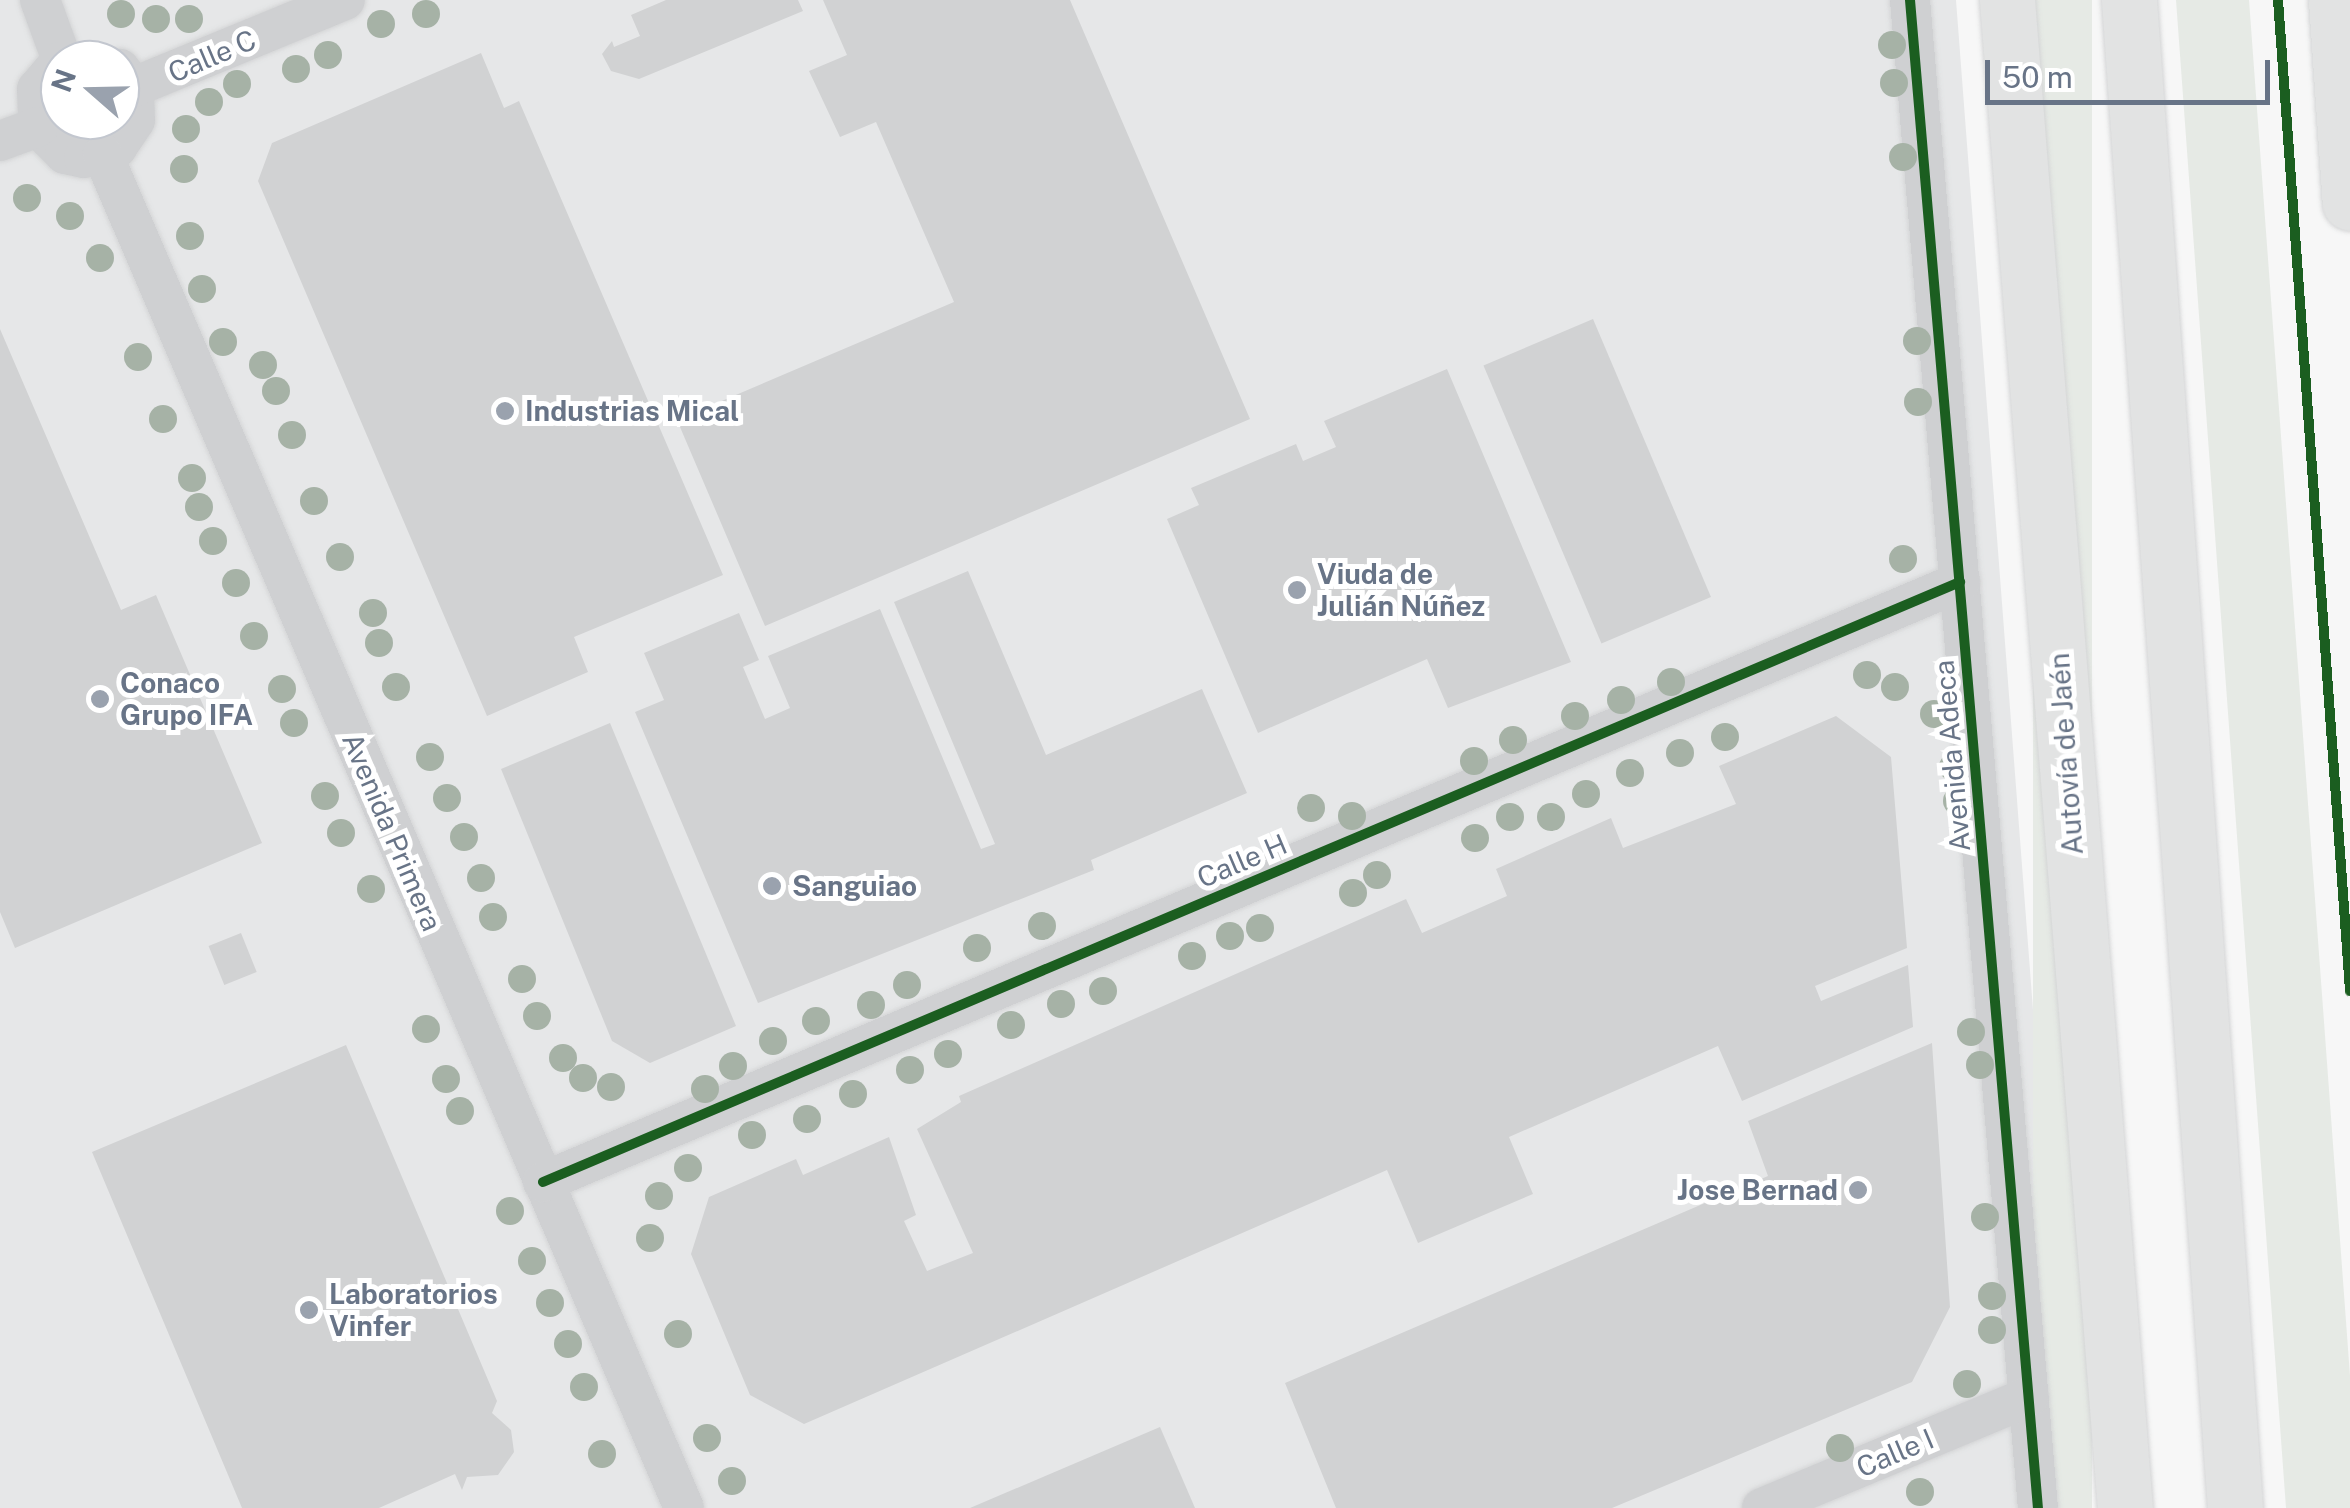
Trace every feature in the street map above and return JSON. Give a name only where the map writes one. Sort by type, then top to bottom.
[{"type":"main road","name":"Autovía de Jaén","points":[[2007,0],[2125,1508]]},
{"type":"main road","points":[[2129,0],[2236,1508]]},
{"type":"main road","points":[[2336,0],[2350,203]]},
{"type":"street","points":[[40,0],[54,40]]},
{"type":"street","name":"Calle C","points":[[140,66],[344,0]]},
{"type":"street","name":"Avenida Adeca","points":[[1910,0],[2038,1508]]},
{"type":"street","points":[[40,85],[36,89],[38,127],[65,154],[103,155],[122,140]]},
{"type":"street","points":[[0,141],[38,127]]},
{"type":"street","name":"Avenida Primera","points":[[103,155],[684,1508]]},
{"type":"street","name":"Calle H","points":[[543,1182],[1960,582]]},
{"type":"street","name":"Calle I","points":[[1762,1508],[2028,1397]]},
{"type":"shaded area","points":[[0,0],[1956,0],[2071,1508],[0,1508]]},
{"type":"shaded area","points":[[2033,0],[2092,0],[2092,1508],[2033,1508]]},
{"type":"shaded area","points":[[2176,0],[2249,0],[2350,1376],[2350,1508],[2286,1508]]},
{"type":"building","points":[[666,0],[798,0],[803,11],[639,79],[611,71],[602,54],[612,41],[614,47],[640,36],[631,15]]},
{"type":"building","points":[[823,0],[1070,0],[1250,419],[765,626],[677,420],[954,302],[876,122],[840,137],[809,71],[847,55]]},
{"type":"building","name":"Industrias Mical","points":[[481,53],[504,108],[519,101],[723,575],[574,637],[588,672],[487,716],[258,181],[272,143]]},
{"type":"building","points":[[1593,319],[1711,597],[1601,643],[1483,365]]},
{"type":"building","name":"Conaco Grupo IFA","points":[[0,329],[121,610],[156,595],[262,843],[15,948],[0,912]]},
{"type":"building","points":[[1447,369],[1571,662],[1448,708],[1427,659],[1258,733],[1167,519],[1199,505],[1191,488],[1296,444],[1303,461],[1336,447],[1324,421]]},
{"type":"building","points":[[968,571],[1046,755],[1202,689],[1247,793],[1091,860],[1094,870],[758,1003],[635,712],[664,700],[644,653],[739,613],[759,660],[743,667],[765,719],[790,708],[768,656],[880,609],[981,849],[995,844],[894,602]]},
{"type":"building","points":[[1836,716],[1891,757],[1907,948],[1815,986],[1821,1001],[1908,965],[1913,1027],[1742,1101],[1718,1046],[1509,1137],[1533,1194],[1418,1243],[1387,1170],[804,1424],[750,1395],[691,1254],[709,1197],[796,1159],[803,1175],[889,1137],[916,1215],[904,1221],[927,1271],[973,1253],[917,1129],[961,1102],[959,1096],[1406,899],[1422,933],[1507,896],[1496,869],[1611,818],[1623,848],[1736,804],[1719,766]]},
{"type":"building","points":[[610,723],[736,1026],[650,1063],[612,1041],[501,769]]},
{"type":"building","points":[[241,933],[257,972],[224,985],[209,946]]},
{"type":"building","points":[[1932,1043],[1950,1307],[1912,1382],[1612,1508],[1336,1508],[1285,1383],[1768,1176],[1748,1121]]},
{"type":"building","name":"Laboratorios Vinfer","points":[[346,1045],[497,1401],[492,1413],[511,1430],[514,1452],[498,1475],[467,1477],[462,1490],[455,1474],[379,1508],[242,1508],[92,1152]]},
{"type":"building","points":[[1160,1427],[1195,1508],[970,1508]]},
{"type":"cycle path","points":[[1910,0],[2038,1508]]},
{"type":"cycle path","points":[[2278,0],[2350,991]]},
{"type":"cycle path","points":[[543,1182],[1960,582]]},
{"type":"place","name":"Industrias Mical","points":[[505,411]]},
{"type":"place","name":"Viuda de Julián Núñez","points":[[1297,590]]},
{"type":"place","name":"Conaco Grupo IFA","points":[[100,699]]},
{"type":"place","name":"Sanguiao","points":[[772,886]]},
{"type":"place","name":"Jose Bernad","points":[[1858,1190]]},
{"type":"place","name":"Laboratorios Vinfer","points":[[309,1310]]}]
